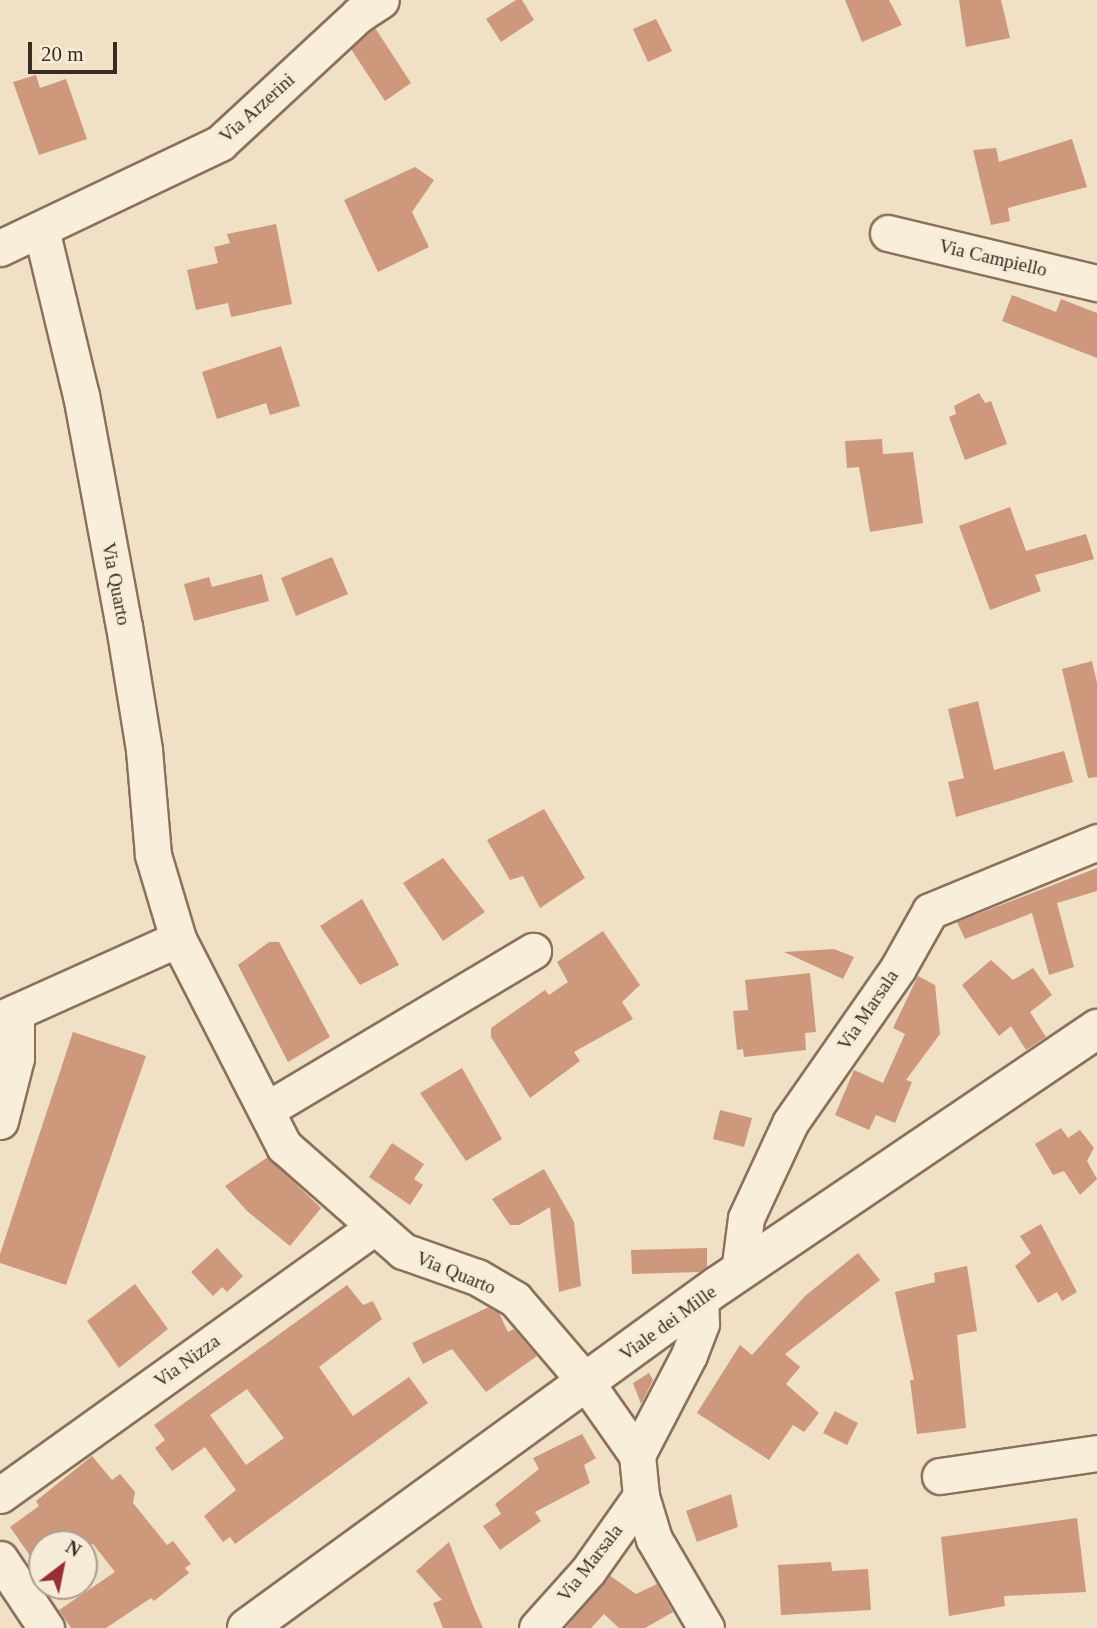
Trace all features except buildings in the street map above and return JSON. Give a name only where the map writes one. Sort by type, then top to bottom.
[{"type":"main road","name":"Viale dei Mille","points":[[247,1628],[700,1299],[1097,1029]]},
{"type":"street","name":"Via Arzerini","points":[[0,248],[220,143],[358,15],[382,0]]},
{"type":"street","name":"Via Quarto","points":[[41,229],[80,395],[124,625],[144,750],[153,855],[178,940],[284,1146],[403,1251],[477,1277],[515,1298],[585,1381],[637,1455]]},
{"type":"street","name":"Via Campiello","points":[[888,233],[1097,283]]},
{"type":"street","name":"Via Marsala","points":[[739,1272],[746,1218],[790,1123],[898,968],[930,911],[1097,842]]},
{"type":"street","points":[[0,1121],[16,1058],[8,1015],[178,940]]},
{"type":"street","points":[[265,1110],[533,951]]},
{"type":"street","name":"Via Nizza","points":[[0,1495],[375,1227]]},
{"type":"street","points":[[700,1299],[701,1323],[689,1355],[637,1455],[641,1496],[654,1539],[706,1628]]},
{"type":"street","points":[[940,1476],[1097,1453]]},
{"type":"street","name":"Via Marsala","points":[[537,1628],[588,1571],[641,1496]]},
{"type":"street","points":[[0,1559],[46,1628]]}]
